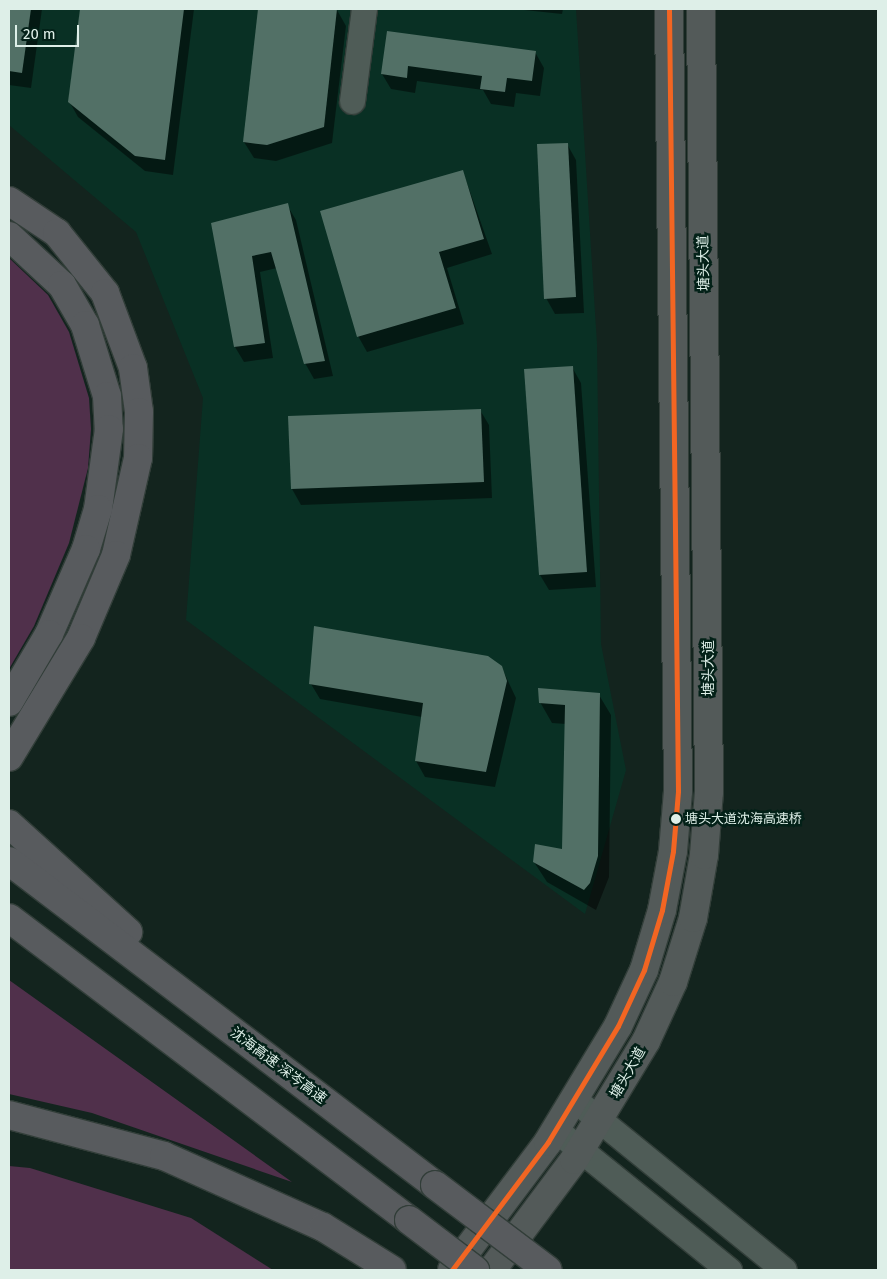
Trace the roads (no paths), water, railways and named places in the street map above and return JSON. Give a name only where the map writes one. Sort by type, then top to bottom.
[{"type":"highway","points":[[9,201],[57,233],[105,293],[133,368],[139,412],[138,458],[116,554],[81,638],[9,758]]},
{"type":"highway","points":[[9,236],[62,285],[85,325],[107,396],[109,429],[98,508],[86,549],[49,634],[9,702]]},
{"type":"highway","name":"沈海高速 深岑高速","points":[[9,824],[24,862],[261,1053],[548,1270]]},
{"type":"highway","points":[[9,918],[475,1270]]},
{"type":"highway","points":[[9,1115],[164,1156],[273,1203],[385,1266]]},
{"type":"main road","points":[[452,1270],[556,1130],[618,1026],[644,970],[662,910],[673,851],[678,781],[669,9]]},
{"type":"main road","name":"塘头大道","points":[[492,1270],[581,1150],[646,1041],[674,982],[694,918],[704,855],[709,783],[701,9]]},
{"type":"street","points":[[352,101],[364,9]]},
{"type":"street","points":[[575,1100],[784,1270]]},
{"type":"street","points":[[556,1130],[729,1270]]},
{"type":"place","name":"塘头大道沈海高速桥","points":[[676,819]]}]
